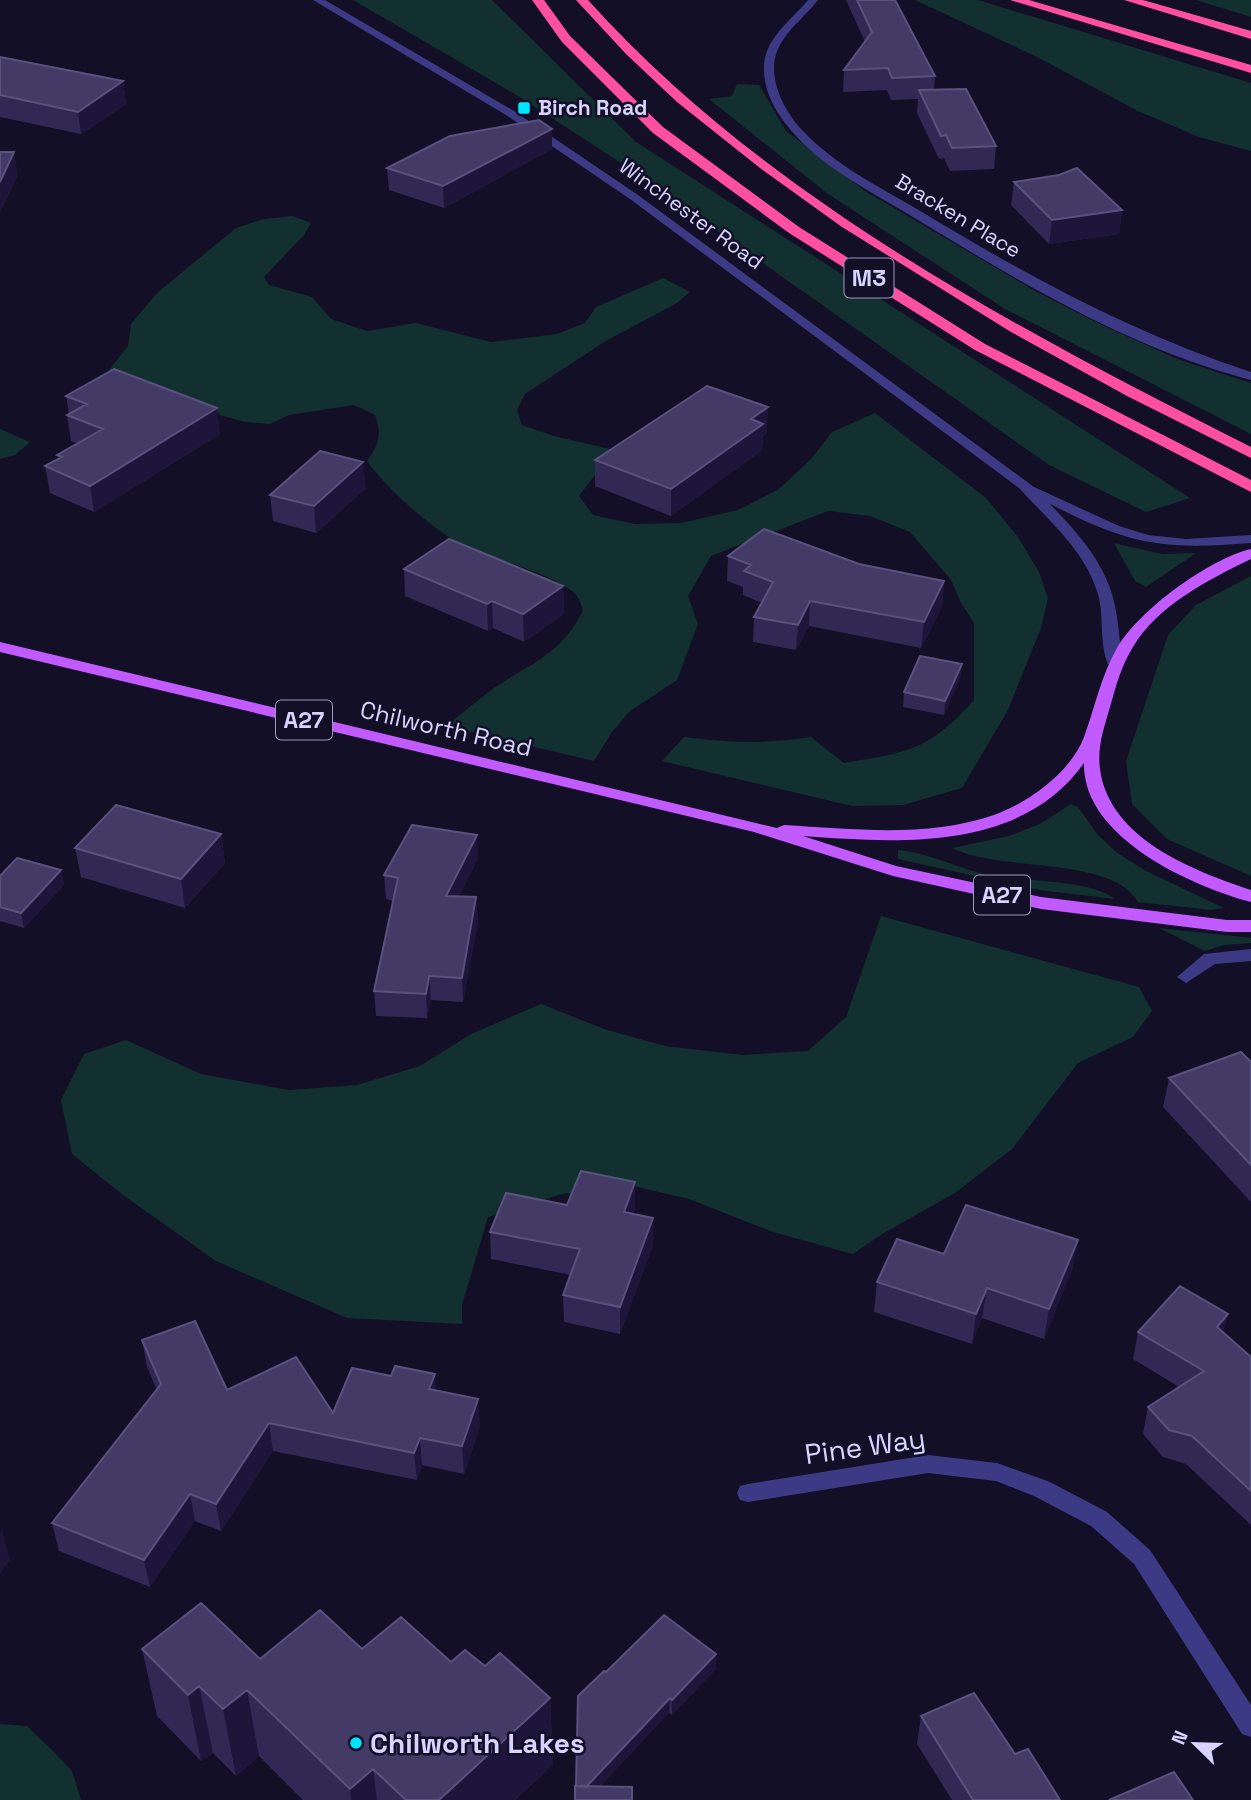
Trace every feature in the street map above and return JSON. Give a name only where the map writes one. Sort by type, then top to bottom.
[{"type":"highway","name":"M3","points":[[538,0],[566,39],[658,130],[794,230],[980,347],[1251,487]]},
{"type":"highway","name":"M3","points":[[583,0],[681,99],[831,214],[907,264],[1074,362],[1251,453]]},
{"type":"highway","points":[[1016,0],[1251,69]]},
{"type":"highway","points":[[1129,0],[1251,36]]},
{"type":"main road","name":"A27","points":[[1251,553],[1191,583],[1154,612],[1115,665],[1092,739],[1092,769],[1098,791],[1110,815],[1130,837],[1160,858],[1251,896]]},
{"type":"main road","name":"Chilworth Road","points":[[0,647],[759,828],[894,871],[1041,903],[1227,926],[1251,926]]},
{"type":"main road","name":"Chilworth Road","points":[[759,828],[926,835],[978,825],[1021,808],[1047,792],[1065,776],[1092,739]]},
{"type":"street","name":"Winchester Road","points":[[318,0],[510,113],[623,190],[1024,485],[1115,531],[1164,542],[1251,539]]},
{"type":"street","name":"Bracken Place","points":[[813,0],[778,38],[769,68],[780,107],[791,124],[816,149],[953,236],[1059,296],[1169,348],[1251,376]]},
{"type":"street","name":"Winchester Road","points":[[1024,485],[1079,544],[1092,567],[1105,594],[1115,665]]},
{"type":"street","points":[[1186,977],[1210,958],[1251,955]]},
{"type":"street","name":"Pine Way","points":[[748,1493],[928,1464],[997,1472],[1042,1489],[1099,1519],[1142,1557],[1251,1726]]},
{"type":"green space","points":[[353,0],[492,0],[636,142],[1190,498],[1146,512],[1049,465],[618,161],[518,96]]},
{"type":"green space","points":[[915,0],[978,0],[1251,83],[1251,151],[1199,137],[1138,111],[1037,57]]},
{"type":"green space","points":[[1196,0],[1251,0],[1251,17]]},
{"type":"green space","points":[[737,84],[759,85],[786,131],[865,191],[1037,292],[1177,359],[1251,383],[1251,434],[1005,309],[828,194],[709,99],[732,96]]},
{"type":"green space","points":[[293,216],[311,223],[304,235],[264,277],[269,285],[312,297],[331,319],[367,331],[416,323],[491,342],[557,334],[585,323],[596,307],[663,278],[690,292],[677,303],[604,342],[525,394],[517,410],[522,425],[554,436],[614,450],[579,496],[593,515],[635,524],[681,523],[738,510],[779,489],[811,459],[832,432],[875,413],[986,498],[1018,537],[1039,572],[1048,598],[1041,628],[1008,710],[962,788],[903,805],[852,806],[662,761],[684,737],[748,742],[811,737],[844,763],[885,756],[902,752],[930,739],[958,717],[974,700],[974,623],[951,580],[910,532],[870,516],[828,511],[711,556],[688,596],[698,624],[677,680],[630,711],[612,732],[594,761],[446,726],[494,688],[545,656],[566,637],[583,610],[575,593],[538,573],[461,545],[416,512],[387,485],[367,461],[378,439],[377,422],[375,415],[354,405],[289,415],[270,424],[245,422],[220,415],[208,406],[105,375],[128,346],[131,324],[157,293],[236,228],[264,219]]},
{"type":"green space","points":[[0,429],[30,442],[15,455],[0,459]]},
{"type":"green space","points":[[1114,543],[1162,554],[1196,553],[1146,587],[1135,581]]},
{"type":"green space","points":[[1251,576],[1251,876],[1167,839],[1132,804],[1126,761],[1168,635],[1196,605]]},
{"type":"green space","points":[[1071,804],[1078,807],[1097,834],[1116,852],[1144,870],[1224,908],[1211,910],[1138,902],[1124,887],[1104,877],[1080,871],[973,856],[952,848],[1009,836],[1040,824]]},
{"type":"green space","points":[[898,850],[921,854],[992,876],[1089,888],[1115,899],[1039,890],[898,859]]},
{"type":"green space","points":[[881,916],[1139,987],[1152,1011],[1133,1037],[1078,1063],[1012,1149],[955,1193],[882,1234],[853,1254],[773,1232],[689,1199],[633,1186],[562,1194],[488,1217],[462,1305],[462,1324],[347,1318],[216,1261],[123,1195],[72,1154],[61,1100],[84,1054],[126,1040],[201,1074],[289,1090],[357,1085],[420,1066],[471,1034],[541,1004],[604,1029],[665,1046],[743,1055],[808,1051],[846,1017]]},
{"type":"green space","points":[[1159,928],[1251,938],[1251,943],[1224,945],[1205,951]]},
{"type":"green space","points":[[0,1724],[27,1726],[72,1771],[81,1800],[0,1800]]},
{"type":"building","points":[[857,0],[895,0],[935,76],[892,78],[888,68],[844,70],[872,32]]},
{"type":"building","points":[[0,57],[123,81],[78,112],[0,95]]},
{"type":"building","points":[[966,89],[996,146],[952,148],[946,135],[941,136],[919,90]]},
{"type":"building","points":[[539,120],[552,129],[443,186],[387,168],[450,136]]},
{"type":"building","points":[[0,152],[14,152],[0,182]]},
{"type":"building","points":[[1077,168],[1122,210],[1052,220],[1014,182],[1059,175]]},
{"type":"building","points":[[114,369],[217,408],[90,486],[45,466],[62,457],[57,455],[103,429],[67,415],[87,404],[66,396]]},
{"type":"building","points":[[707,386],[768,407],[751,419],[763,424],[671,489],[595,460]]},
{"type":"building","points":[[320,451],[363,462],[314,506],[270,495]]},
{"type":"building","points":[[764,529],[859,564],[944,581],[924,622],[810,601],[798,625],[754,617],[773,582],[744,571],[751,565],[728,556]]},
{"type":"building","points":[[449,539],[563,586],[523,614],[492,601],[487,604],[404,569]]},
{"type":"building","points":[[920,656],[962,664],[945,701],[904,692]]},
{"type":"building","points":[[116,805],[221,834],[181,879],[75,848]]},
{"type":"building","points":[[412,825],[477,835],[446,896],[476,897],[462,978],[429,976],[426,994],[374,991],[398,878],[384,875]]},
{"type":"building","points":[[17,858],[61,870],[21,913],[0,907],[0,876]]},
{"type":"building","points":[[1241,1052],[1251,1062],[1251,1165],[1169,1078]]},
{"type":"building","points":[[581,1171],[635,1182],[624,1212],[653,1218],[620,1307],[563,1295],[580,1249],[490,1232],[506,1193],[567,1205]]},
{"type":"building","points":[[966,1205],[1078,1240],[1049,1309],[987,1288],[976,1314],[877,1282],[897,1239],[944,1254]]},
{"type":"building","points":[[1180,1286],[1228,1314],[1217,1327],[1251,1357],[1251,1491],[1192,1436],[1169,1430],[1148,1407],[1204,1371],[1138,1332]]},
{"type":"building","points":[[195,1321],[227,1390],[296,1357],[333,1413],[352,1368],[391,1376],[395,1366],[435,1374],[429,1389],[478,1399],[462,1446],[420,1438],[414,1453],[269,1423],[216,1504],[190,1494],[144,1560],[52,1523],[161,1384],[142,1340]]},
{"type":"building","points":[[201,1603],[260,1659],[320,1610],[362,1649],[401,1617],[451,1662],[465,1650],[485,1666],[500,1653],[550,1698],[439,1800],[406,1800],[373,1769],[350,1789],[247,1690],[223,1709],[199,1686],[188,1695],[142,1649]]},
{"type":"building","points":[[664,1615],[716,1654],[672,1700],[670,1698],[586,1787],[576,1786],[578,1696]]},
{"type":"building","points":[[974,1693],[1015,1754],[1028,1749],[1060,1800],[973,1800],[921,1716]]},
{"type":"building","points":[[1174,1772],[1193,1800],[1109,1800]]},
{"type":"building","points":[[575,1786],[632,1787],[632,1800],[575,1800]]},
{"type":"place","name":"Birch Road","points":[[524,108]]},
{"type":"place","name":"Chilworth Lakes","points":[[356,1743]]}]
